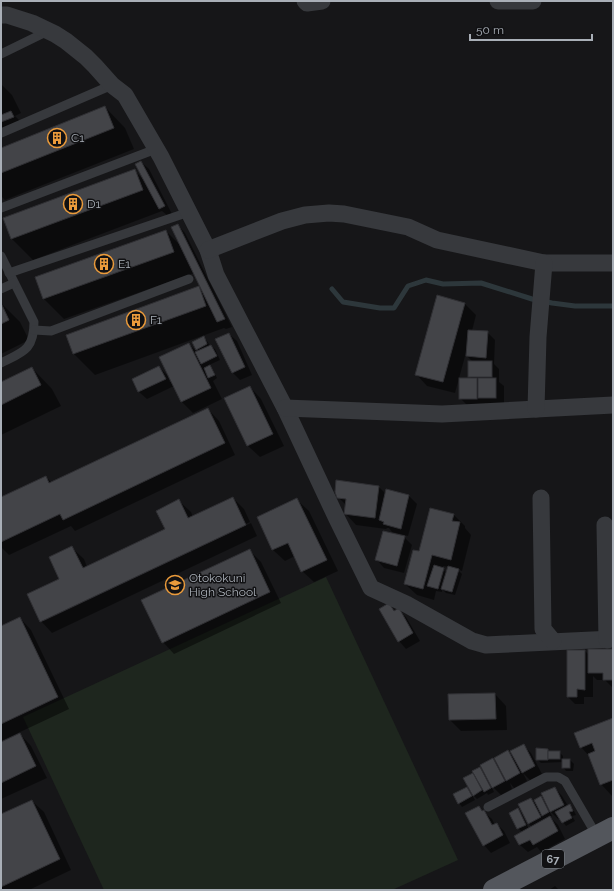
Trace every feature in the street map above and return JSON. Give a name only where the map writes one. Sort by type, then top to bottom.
[{"type":"main road","name":"67","points":[[494,890],[605,832]]},
{"type":"street","points":[[305,1],[307,3],[322,1]]},
{"type":"street","points":[[498,1],[533,1]]},
{"type":"street","points":[[5,10],[66,41],[96,66],[112,85],[125,95],[156,149],[208,250],[216,275],[285,408],[337,520],[371,588],[406,604],[477,642],[486,644],[610,640],[605,525]]},
{"type":"street","points":[[208,250],[275,223],[305,215],[344,214],[408,227],[437,240],[544,263],[613,263]]},
{"type":"street","points":[[536,409],[538,337],[544,263]]},
{"type":"street","points":[[285,408],[442,414],[613,405]]},
{"type":"street","points":[[541,498],[544,629],[553,641]]},
{"type":"lane","points":[[1,54],[48,31]]},
{"type":"lane","points":[[1,133],[112,85]]},
{"type":"lane","points":[[1,208],[156,149]]},
{"type":"lane","points":[[9,273],[189,212]]},
{"type":"lane","points":[[1,256],[34,322],[34,330],[30,344],[24,352],[1,363]]},
{"type":"lane","points":[[34,330],[51,331],[189,279]]},
{"type":"lane","points":[[1,289],[14,283]]},
{"type":"lane","points":[[488,807],[546,778],[558,778],[565,781],[605,832]]},
{"type":"shaded area","points":[[326,577],[458,860],[392,890],[104,890],[23,717]]},
{"type":"building","name":"C1","points":[[105,106],[114,128],[1,173],[1,148]]},
{"type":"building","points":[[11,111],[14,117],[1,122],[1,115]]},
{"type":"building","points":[[141,161],[165,206],[159,209],[135,164]]},
{"type":"building","name":"D1","points":[[135,169],[143,190],[11,239],[3,218]]},
{"type":"building","points":[[178,224],[225,319],[217,322],[171,227]]},
{"type":"building","name":"E1","points":[[166,230],[174,252],[43,299],[35,277]]},
{"type":"building","name":"F1","points":[[199,286],[206,306],[73,354],[66,335]]},
{"type":"building","points":[[437,295],[465,303],[443,382],[415,375]]},
{"type":"building","points":[[1,303],[9,320],[1,324]]},
{"type":"building","points":[[468,330],[488,331],[486,358],[466,356]]},
{"type":"building","points":[[229,333],[245,367],[232,373],[215,339]]},
{"type":"building","points":[[204,336],[207,344],[196,350],[192,342]]},
{"type":"building","points":[[189,343],[211,388],[181,402],[159,357]]},
{"type":"building","points":[[211,345],[217,356],[201,364],[195,352]]},
{"type":"building","points":[[468,361],[492,361],[492,377],[468,377]]},
{"type":"building","points":[[210,365],[215,375],[208,378],[204,368]]},
{"type":"building","points":[[159,366],[166,379],[138,392],[132,379]]},
{"type":"building","points":[[32,367],[41,385],[1,405],[1,382]]},
{"type":"building","points":[[459,378],[477,378],[477,399],[459,399]]},
{"type":"building","points":[[478,378],[496,378],[496,398],[478,398]]},
{"type":"building","points":[[250,386],[273,434],[247,446],[224,398]]},
{"type":"building","points":[[208,408],[225,443],[63,520],[60,514],[1,542],[1,497],[46,476],[49,483]]},
{"type":"building","points":[[336,480],[379,486],[375,518],[344,514],[346,499],[337,498],[335,492]]},
{"type":"building","points":[[386,489],[409,495],[401,529],[383,524],[384,522],[379,520]]},
{"type":"building","points":[[233,497],[246,525],[40,622],[27,594],[59,579],[49,557],[72,546],[83,568],[165,529],[156,511],[179,499],[188,518]]},
{"type":"building","points":[[297,498],[327,560],[301,572],[288,543],[272,550],[257,517]]},
{"type":"building","points":[[430,508],[454,514],[452,521],[460,522],[451,560],[432,555],[423,589],[404,584],[413,550],[419,551]]},
{"type":"building","points":[[383,531],[405,536],[397,566],[375,560]]},
{"type":"building","points":[[250,549],[270,592],[162,643],[141,600]]},
{"type":"building","points":[[434,565],[444,568],[438,589],[427,586]]},
{"type":"building","points":[[448,566],[459,569],[452,592],[441,589]]},
{"type":"building","points":[[389,603],[394,611],[399,608],[413,633],[398,642],[379,609]]},
{"type":"building","points":[[20,617],[58,697],[1,724],[1,626]]},
{"type":"building","points":[[588,649],[613,649],[613,680],[603,680],[603,673],[588,673]]},
{"type":"building","points":[[567,650],[585,650],[585,690],[577,689],[577,697],[567,697]]},
{"type":"building","points":[[495,693],[496,719],[449,720],[448,694]]},
{"type":"building","points":[[613,718],[613,780],[600,785],[588,754],[595,751],[592,743],[580,748],[574,733]]},
{"type":"building","points":[[20,733],[36,766],[1,783],[1,742]]},
{"type":"building","points":[[524,744],[535,766],[522,773],[510,751]]},
{"type":"building","points":[[536,748],[548,749],[548,760],[536,760]]},
{"type":"building","points":[[508,750],[520,773],[506,781],[494,758]]},
{"type":"building","points":[[548,751],[560,751],[560,759],[548,759]]},
{"type":"building","points":[[493,758],[505,781],[492,788],[480,765]]},
{"type":"building","points":[[562,759],[570,759],[570,768],[562,768]]},
{"type":"building","points":[[480,767],[491,788],[484,792],[472,771]]},
{"type":"building","points":[[473,773],[482,790],[473,796],[463,778]]},
{"type":"building","points":[[467,787],[472,796],[458,804],[453,794]]},
{"type":"building","points":[[555,787],[564,805],[550,812],[541,793]]},
{"type":"building","points":[[541,796],[549,812],[542,816],[534,800]]},
{"type":"building","points":[[531,798],[541,817],[528,824],[518,804]]},
{"type":"building","points":[[32,800],[60,859],[1,887],[1,814]]},
{"type":"building","points":[[570,804],[573,811],[569,812],[572,818],[562,823],[555,812]]},
{"type":"building","points":[[479,806],[482,811],[484,810],[492,825],[497,823],[503,835],[483,846],[465,813]]},
{"type":"building","points":[[518,808],[526,825],[517,829],[509,813]]},
{"type":"building","points":[[550,816],[558,831],[533,845],[530,840],[519,845],[514,836]]},
{"type":"waterway","points":[[332,289],[343,302],[380,308],[394,308],[408,286],[426,280],[443,284],[481,283],[532,299],[552,303],[575,306],[613,306]]},
{"type":"place","name":"C1","points":[[57,138]]},
{"type":"place","name":"D1","points":[[73,204]]},
{"type":"place","name":"E1","points":[[104,264]]},
{"type":"place","name":"F1","points":[[136,320]]},
{"type":"place","name":"Otokokuni High School","points":[[175,585]]}]
